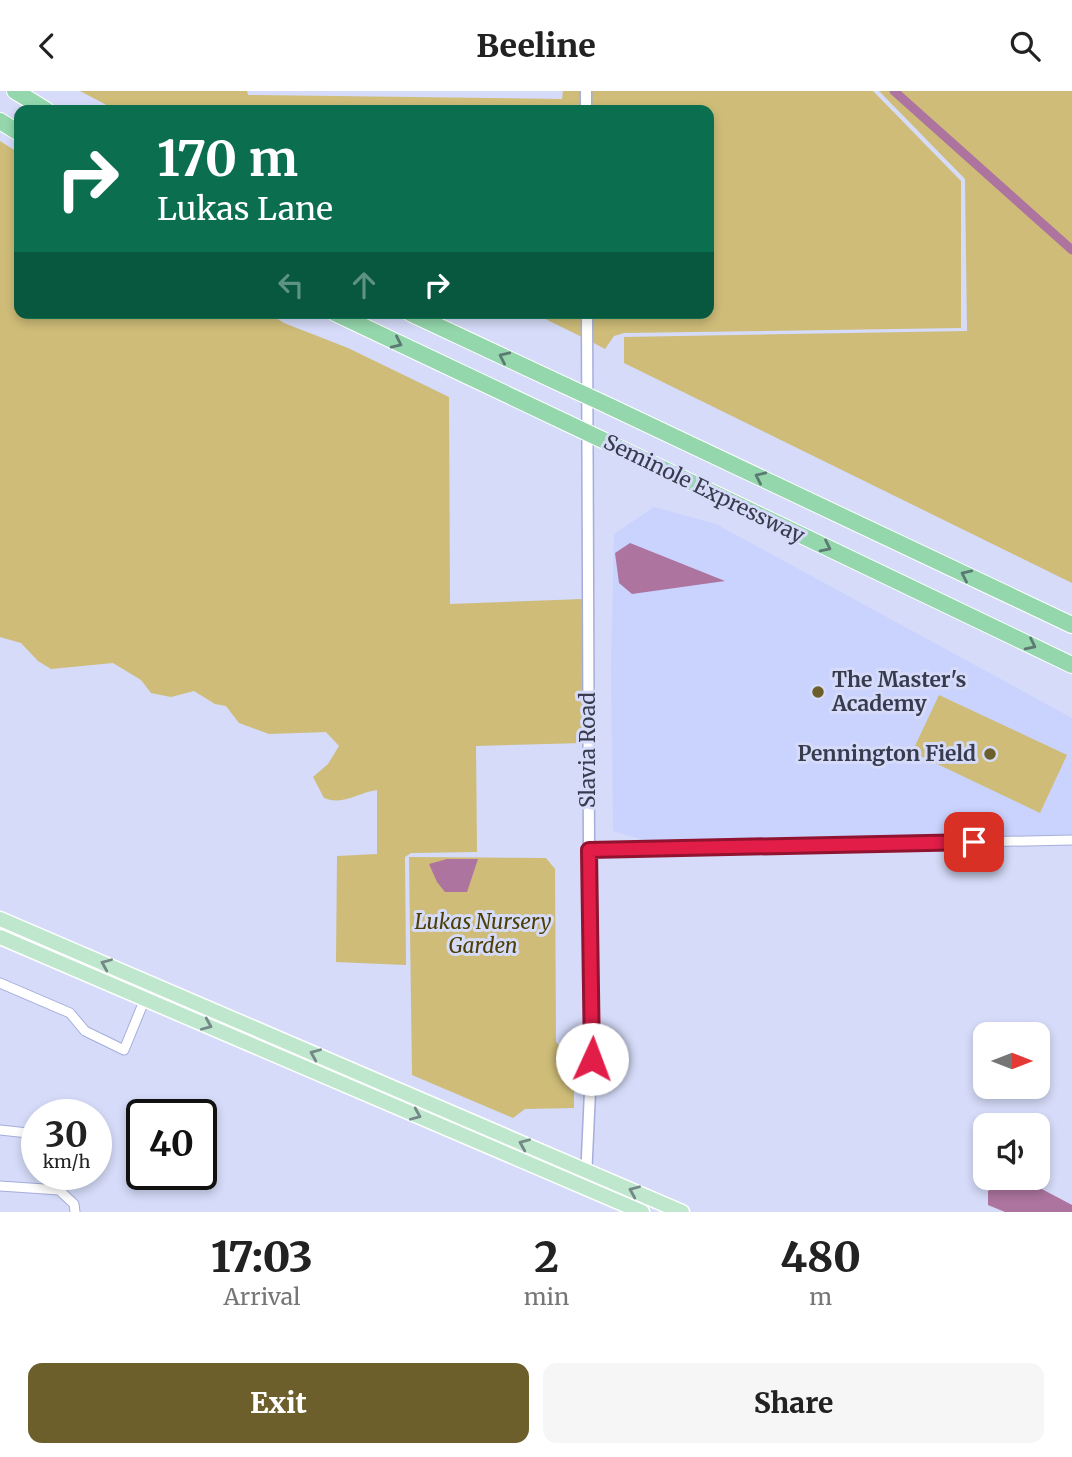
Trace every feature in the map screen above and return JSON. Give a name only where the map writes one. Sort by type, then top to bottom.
[{"type":"highway","points":[[15,91],[38,105]]},
{"type":"highway","name":"Seminole Expressway","points":[[348,319],[1072,665]]},
{"type":"highway","name":"Seminole Expressway","points":[[423,319],[1072,625]]},
{"type":"main road","points":[[0,919],[682,1212]]},
{"type":"main road","points":[[0,937],[642,1212]]},
{"type":"street","name":"Slavia Road","points":[[584,1187],[593,1027],[589,850],[587,319]]},
{"type":"street","points":[[589,850],[1072,840]]},
{"type":"street","points":[[0,983],[70,1013],[85,1031],[124,1049],[151,984]]},
{"type":"street","points":[[0,1130],[21,1132]]},
{"type":"street","points":[[0,1186],[59,1190],[74,1204],[75,1212]]},
{"type":"shaded area","name":"The Master's Academy","points":[[654,507],[716,524],[1072,718],[1072,840],[671,848],[613,831],[611,666],[614,534]]},
{"type":"shaded area","points":[[630,543],[725,581],[632,594],[619,583],[615,553]]},
{"type":"shaded area","points":[[447,859],[478,859],[467,892],[445,892],[437,882],[429,864]]},
{"type":"shaded area","points":[[1044,1190],[1072,1205],[1072,1212],[1005,1212],[988,1205],[988,1191]]},
{"type":"green space","points":[[80,91],[247,91],[248,95],[562,99],[563,91],[581,91],[581,105],[107,105]]},
{"type":"green space","points":[[591,91],[873,91],[961,181],[961,328],[624,333],[614,336],[605,349],[592,342],[592,319],[714,319],[714,105],[591,105]]},
{"type":"green space","points":[[879,91],[1072,91],[1072,583],[624,363],[624,337],[967,331],[965,179]]},
{"type":"green space","points":[[0,141],[14,150],[14,319],[278,319],[348,348],[449,397],[450,604],[583,599],[584,743],[476,746],[477,852],[411,853],[405,857],[406,965],[336,962],[337,856],[377,854],[377,790],[345,800],[324,798],[313,777],[328,764],[339,746],[326,732],[269,734],[239,723],[226,706],[215,704],[194,691],[171,697],[151,693],[141,680],[113,663],[51,669],[38,661],[21,643],[0,637]]},
{"type":"green space","points":[[545,319],[582,319],[582,337]]},
{"type":"green space","name":"Pennington Field","points":[[939,695],[1067,755],[1040,813],[912,752]]},
{"type":"green space","name":"Lukas Nursery Garden","points":[[409,857],[546,858],[555,869],[556,1042],[560,1046],[581,1045],[581,1076],[574,1076],[574,1108],[525,1109],[513,1118],[412,1075]]},
{"type":"waterway","points":[[894,91],[1072,250]]},
{"type":"place","name":"The Master's Academy","points":[[818,692]]},
{"type":"place","name":"Pennington Field","points":[[990,754]]},
{"type":"route","points":[[592,1059],[589,850],[974,842]]}]
